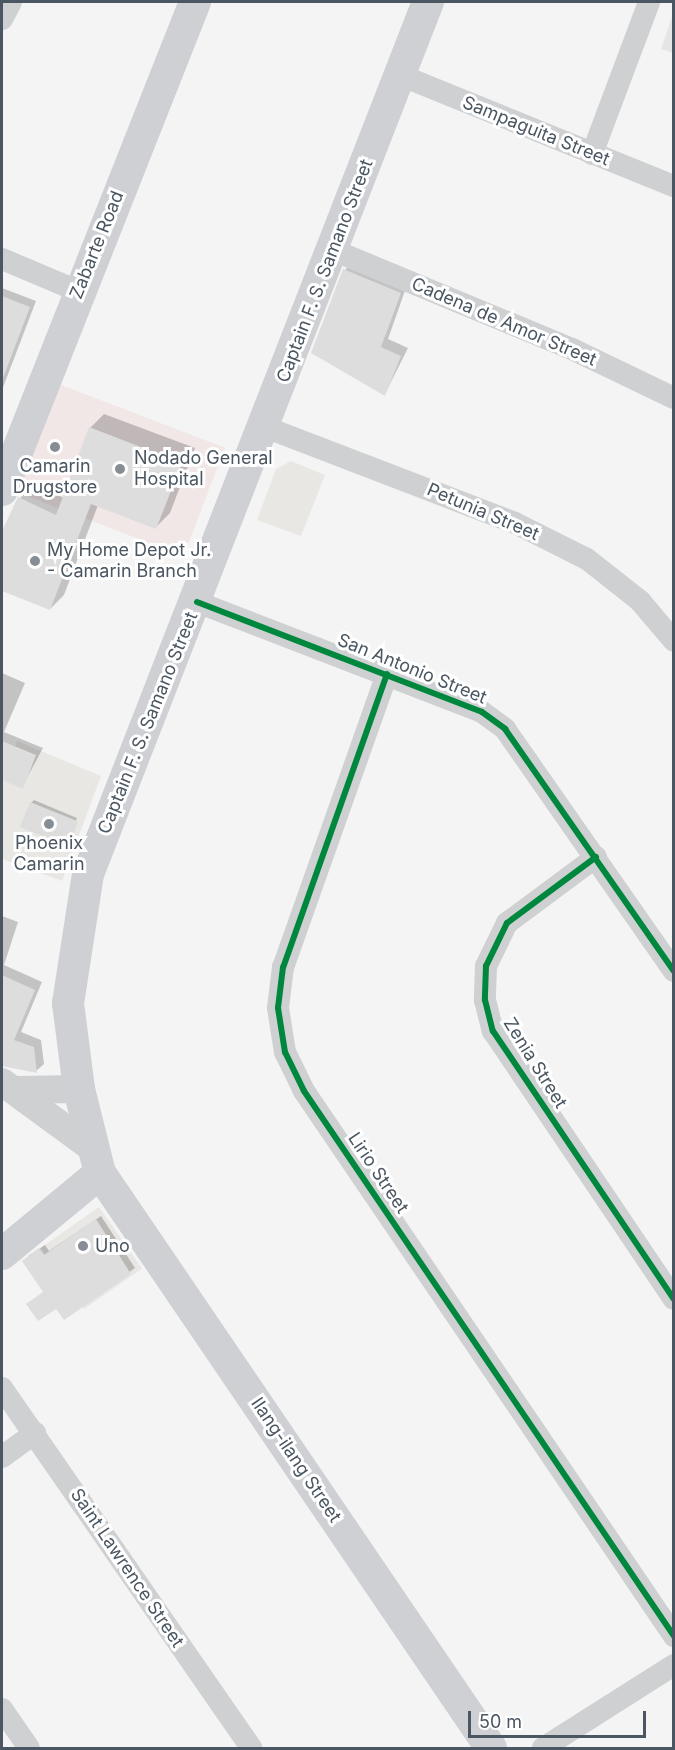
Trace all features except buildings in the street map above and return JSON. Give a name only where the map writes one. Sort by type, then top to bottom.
[{"type":"main road","name":"Zabarte Road","points":[[5,470],[195,2]]},
{"type":"main road","name":"Captain F. S. Samano Street","points":[[96,1161],[79,1089],[68,1003],[88,874],[197,602],[428,2]]},
{"type":"main road","points":[[2,1254],[96,1161]]},
{"type":"main road","name":"Ilang-ilang Street","points":[[96,1161],[491,1749]]},
{"type":"street","points":[[2,19],[11,2]]},
{"type":"street","points":[[592,154],[649,2]]},
{"type":"street","name":"Sampaguita Street","points":[[400,75],[674,186]]},
{"type":"street","name":"Cadena de Amor Street","points":[[333,250],[572,349],[674,398]]},
{"type":"street","points":[[2,259],[78,291]]},
{"type":"street","name":"Petunia Street","points":[[265,427],[494,514],[587,559],[640,600],[674,641]]},
{"type":"street","name":"San Antonio Street","points":[[197,602],[482,712],[505,729],[674,971]]},
{"type":"street","name":"Lirio Street","points":[[387,674],[283,968],[278,1008],[285,1052],[304,1091],[674,1636]]},
{"type":"street","name":"Zenia Street","points":[[596,857],[507,923],[486,966],[485,1000],[494,1030],[674,1299]]},
{"type":"street","points":[[10,1086],[79,1089]]},
{"type":"street","points":[[10,1086],[96,1161]]},
{"type":"street","name":"Saint Lawrence Street","points":[[2,1388],[251,1749]]},
{"type":"street","points":[[2,1457],[35,1433]]},
{"type":"street","points":[[543,1749],[674,1665]]},
{"type":"street","points":[[4,1720],[29,1749]]},
{"type":"shaded area","points":[[673,14],[673,53],[661,49]]},
{"type":"shaded area","name":"Nodado General Hospital","points":[[56,383],[225,448],[183,556],[14,491]]},
{"type":"shaded area","points":[[291,461],[325,475],[301,536],[257,520],[276,469]]},
{"type":"shaded area","points":[[17,741],[101,776],[62,881],[2,859],[2,785]]},
{"type":"shaded area","points":[[99,1207],[142,1268],[84,1309],[41,1248]]},
{"type":"cycle path","points":[[197,602],[482,712],[505,729],[674,971]]},
{"type":"cycle path","points":[[387,674],[283,967],[278,1008],[285,1052],[304,1091],[674,1636]]},
{"type":"cycle path","points":[[596,857],[507,923],[486,966],[485,1000],[493,1031],[674,1299]]},
{"type":"place","name":"Camarin Drugstore","points":[[55,447]]},
{"type":"place","name":"Nodado General Hospital","points":[[120,469]]},
{"type":"place","name":"My Home Depot Jr. - Camarin Branch","points":[[35,561]]},
{"type":"place","name":"Phoenix Camarin","points":[[49,824]]},
{"type":"place","name":"Uno","points":[[83,1246]]}]
